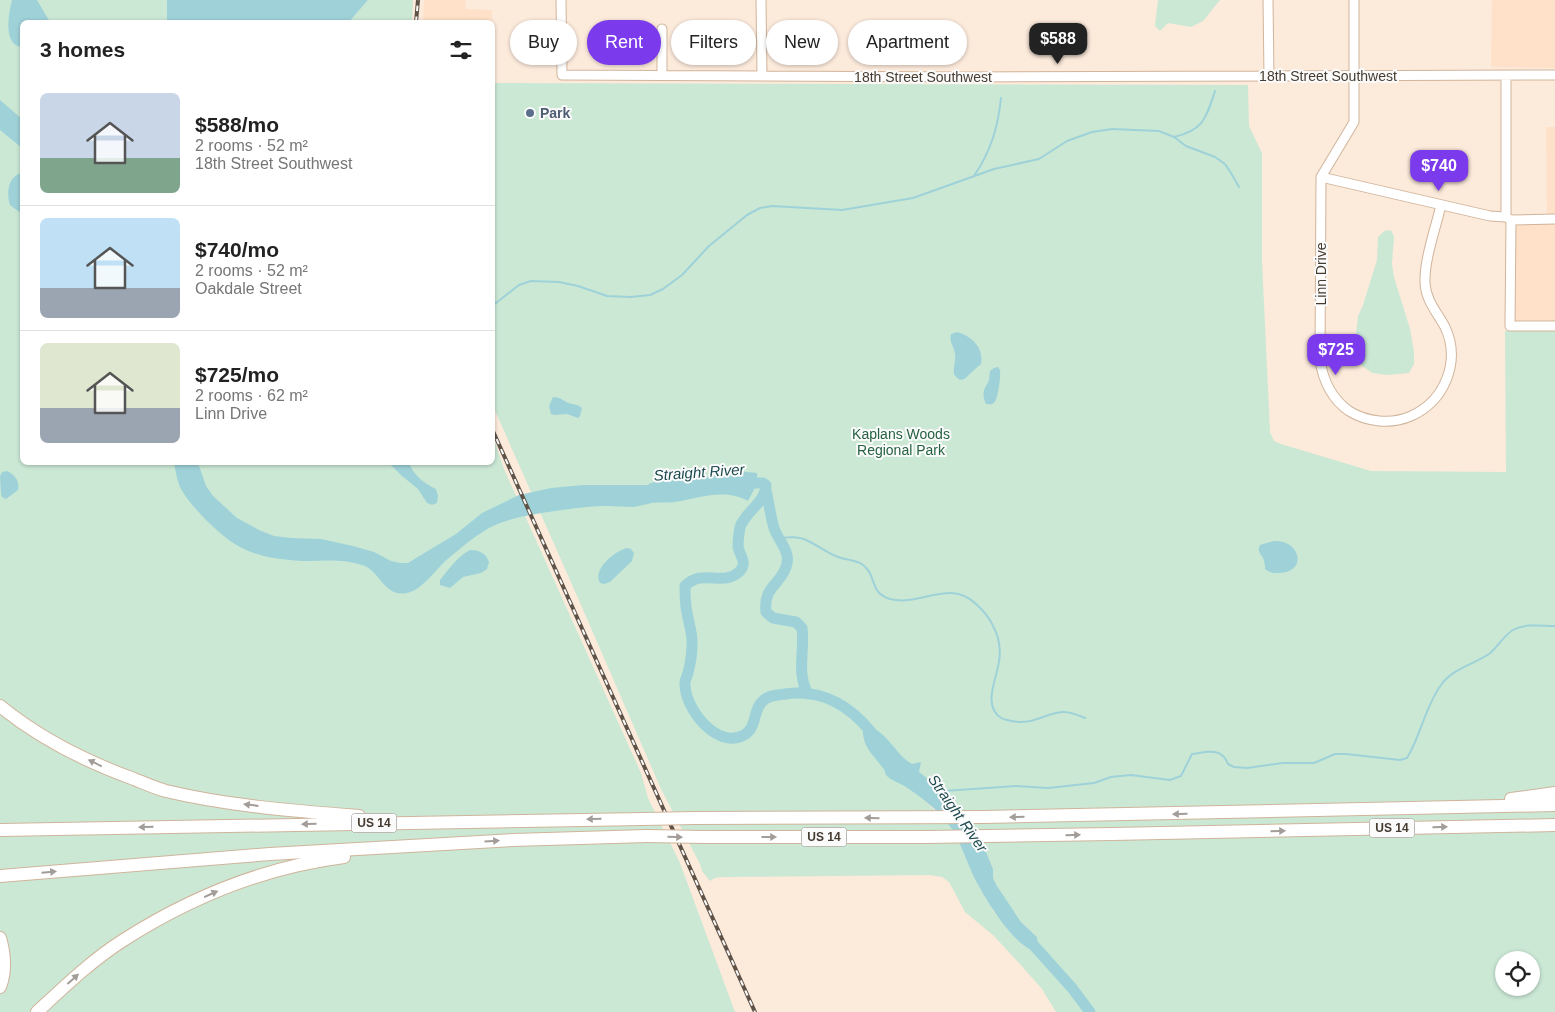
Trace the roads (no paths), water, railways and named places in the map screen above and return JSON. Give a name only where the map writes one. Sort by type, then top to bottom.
[{"type":"highway","points":[[0,706],[12,716],[59,745],[113,772],[164,790],[214,801],[308,812],[439,822]]},
{"type":"highway","points":[[1357,810],[1518,799],[1555,793]]},
{"type":"highway","name":"US 14","points":[[0,830],[643,818],[984,817],[1555,805]]},
{"type":"highway","name":"US 14","points":[[0,876],[270,854],[513,840],[647,836],[928,837],[1555,825]]},
{"type":"highway","points":[[38,1012],[77,975],[121,942],[172,911],[223,888],[281,869],[335,858],[444,845]]},
{"type":"highway","points":[[0,938],[4,960],[3,978],[0,987]]},
{"type":"street","name":"18th Street Southwest","points":[[561,0],[562,75],[1555,75]]},
{"type":"street","points":[[762,0],[762,76]]},
{"type":"street","points":[[1268,0],[1269,76]]},
{"type":"street","points":[[1354,0],[1354,122],[1321,177],[1490,216],[1555,219]]},
{"type":"street","points":[[662,29],[662,75]]},
{"type":"street","points":[[1506,76],[1510,326],[1555,326]]},
{"type":"street","name":"Linn Drive","points":[[1321,177],[1320,360],[1322,371],[1325,382],[1335,397],[1350,411],[1368,419],[1391,421],[1417,414],[1439,394],[1448,376],[1451,356],[1449,338],[1429,300],[1425,281],[1426,265],[1441,205]]},
{"type":"water","points":[[12,0],[37,0],[49,20],[20,20],[20,46],[12,41],[9,35]]},
{"type":"water","points":[[167,0],[368,0],[351,20],[167,20]]},
{"type":"water","points":[[0,100],[20,117],[20,146],[0,130]]},
{"type":"water","points":[[20,174],[20,212],[10,205],[8,195],[11,181]]},
{"type":"water","points":[[957,332],[968,336],[976,343],[981,353],[981,364],[962,380],[954,374],[955,354],[951,342],[951,334]]},
{"type":"water","points":[[998,367],[1000,377],[997,397],[994,403],[986,404],[984,393],[989,381],[990,371]]},
{"type":"water","points":[[553,397],[582,408],[580,416],[578,418],[567,414],[551,414],[549,406]]},
{"type":"water","points":[[174,465],[199,465],[206,486],[213,496],[237,518],[274,536],[321,539],[374,552],[391,561],[400,563],[408,563],[456,534],[482,513],[519,495],[551,488],[583,485],[647,485],[663,478],[679,478],[692,473],[710,477],[736,471],[757,473],[757,484],[748,501],[730,495],[712,495],[634,507],[601,506],[516,518],[489,528],[479,534],[445,561],[419,588],[407,593],[399,593],[387,588],[373,572],[362,565],[343,561],[277,559],[240,547],[199,513],[180,486]]},
{"type":"water","points":[[391,465],[410,465],[420,479],[436,489],[437,503],[432,505],[427,503],[418,489]]},
{"type":"water","points":[[7,471],[16,479],[18,490],[6,499],[1,494],[0,476],[2,472]]},
{"type":"water","points":[[1274,541],[1290,545],[1295,550],[1297,561],[1295,567],[1289,571],[1274,573],[1265,569],[1259,548],[1260,545]]},
{"type":"water","points":[[627,548],[631,549],[634,553],[632,561],[610,582],[600,583],[598,578],[599,572],[606,561]]},
{"type":"water","points":[[470,550],[479,551],[486,556],[489,562],[487,569],[481,573],[463,577],[450,588],[440,585],[440,580],[450,568],[461,556]]},
{"type":"water","points":[[863,722],[881,733],[908,762],[912,764],[921,762],[919,772],[944,791],[956,806],[970,831],[985,849],[997,886],[1021,922],[1037,937],[1039,953],[1029,949],[1020,942],[997,915],[977,883],[957,839],[945,819],[918,795],[886,775],[884,769],[867,748],[863,737]]},
{"type":"waterway","points":[[1174,137],[1192,131],[1202,122],[1215,91]]},
{"type":"waterway","points":[[974,176],[993,138],[1001,98]]},
{"type":"waterway","points":[[495,304],[519,285],[531,281],[559,282],[607,296],[631,297],[650,295],[663,289],[682,275],[709,246],[747,215],[760,208],[772,206],[842,210],[913,198],[994,169],[1039,159],[1067,141],[1092,132],[1112,129],[1159,131],[1174,137],[1186,146],[1215,157],[1225,164],[1239,187]]},
{"type":"waterway","name":"Straight River","points":[[743,483],[763,483],[766,485],[763,497],[746,516],[740,527],[738,547],[743,560],[742,569],[733,576],[726,578],[699,578],[685,586],[692,642],[691,660],[685,683],[690,704],[704,724],[713,732],[723,737],[734,738],[748,732],[760,704],[766,698],[785,694],[811,694],[834,701],[844,707],[863,722],[871,732]]},
{"type":"waterway","points":[[766,490],[774,528],[787,556],[786,567],[767,597],[766,612],[773,618],[796,622],[802,628],[802,678],[808,694]]},
{"type":"waterway","points":[[779,538],[801,538],[841,558],[861,563],[867,569],[879,593],[890,599],[913,600],[945,593],[956,593],[966,597],[986,615],[996,632],[1000,657],[991,699],[995,713],[1002,719],[1020,722],[1064,712],[1085,718]]},
{"type":"waterway","points":[[944,791],[1016,786],[1048,788],[1094,783],[1111,777],[1131,775],[1170,780],[1181,776],[1192,754],[1208,752],[1222,755],[1228,764],[1234,767],[1247,768],[1283,763],[1314,763],[1335,754],[1400,760],[1407,758],[1431,702],[1446,679],[1489,654],[1513,630],[1528,626],[1555,626]]},
{"type":"waterway","name":"Straight River","points":[[1028,939],[1072,988],[1090,1012]]},
{"type":"railway","points":[[416,20],[418,0]]},
{"type":"railway","points":[[495,436],[755,1012]]},
{"type":"place","name":"Park","points":[[530,113]]},
{"type":"park label","name":"Kaplans Woods Regional Park","points":[[901,442]]}]
